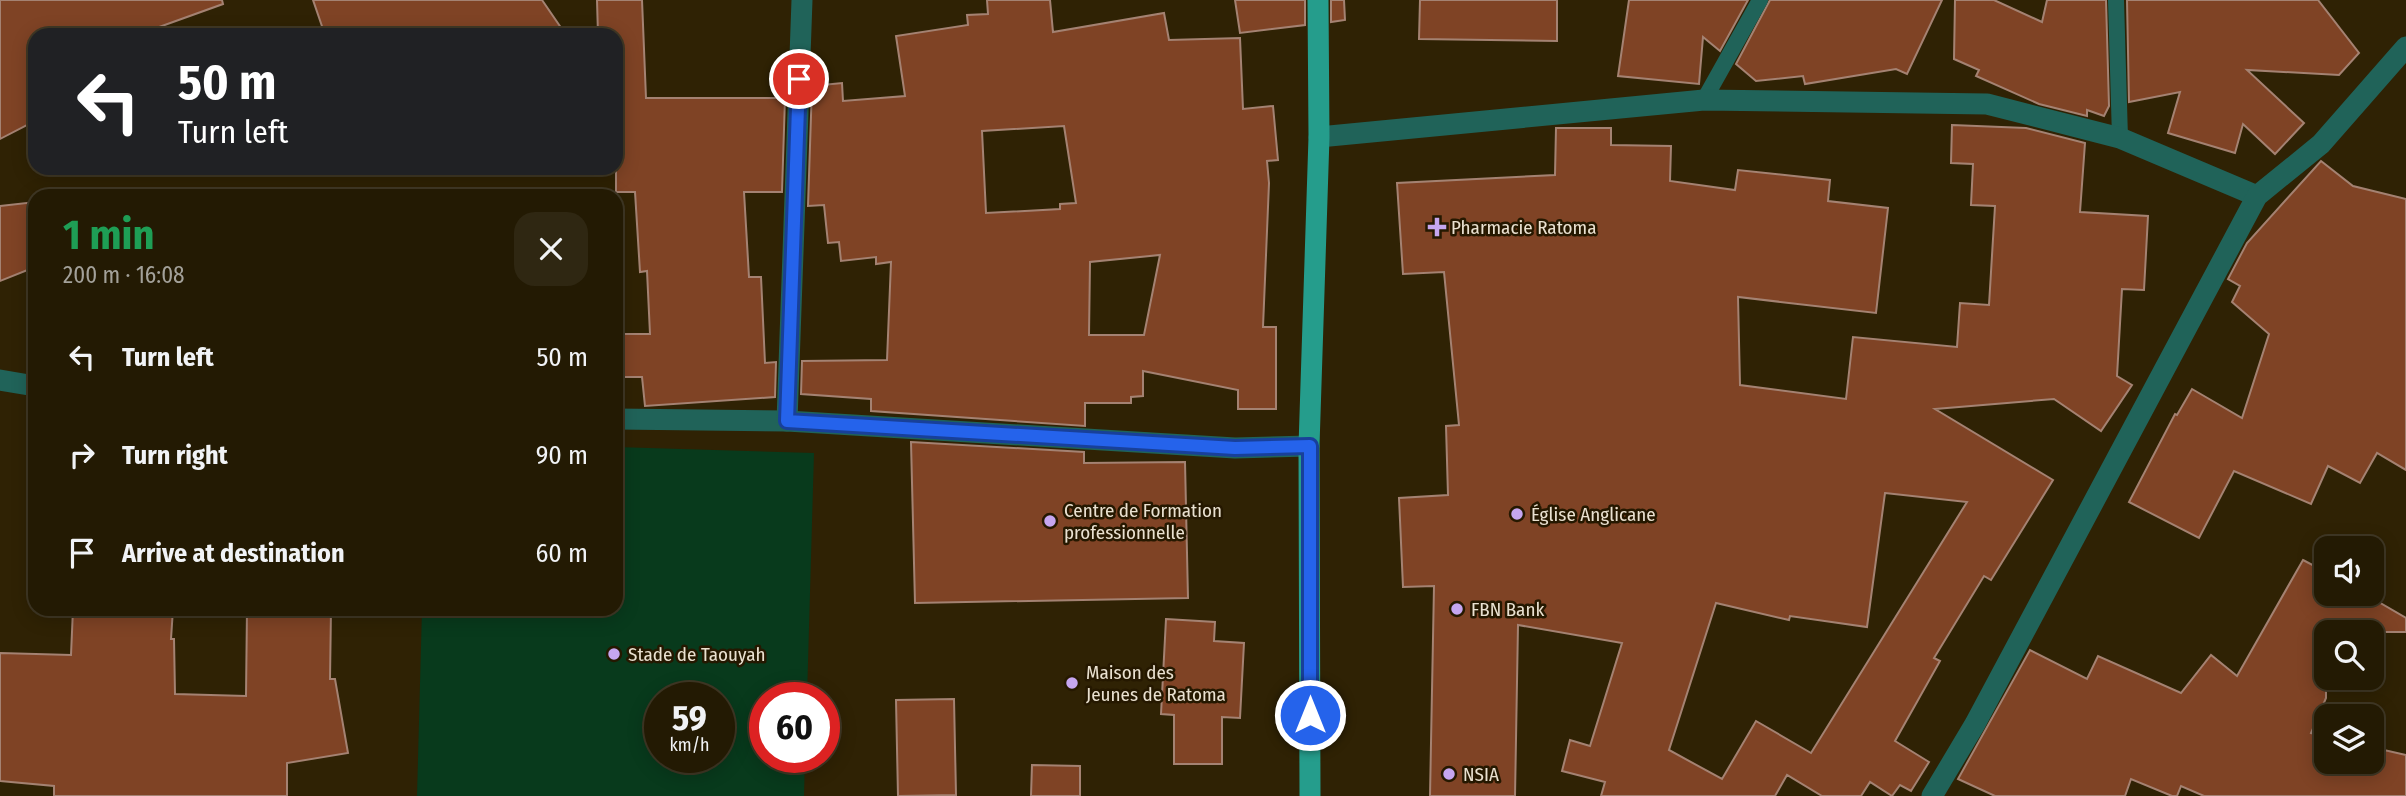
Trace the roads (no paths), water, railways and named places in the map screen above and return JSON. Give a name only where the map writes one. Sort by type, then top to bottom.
[{"type":"main road","points":[[1310,796],[1310,446],[1319,137],[1318,0]]},
{"type":"street","points":[[787,421],[802,0]]},
{"type":"street","points":[[1932,796],[1975,724],[2257,196],[2321,144],[2406,47]]},
{"type":"street","points":[[1319,137],[1703,100],[1987,104],[2120,138],[2257,196]]},
{"type":"street","points":[[0,380],[28,385]]},
{"type":"street","points":[[623,419],[787,421],[1235,448],[1310,446]]},
{"type":"lane","points":[[1703,100],[1760,0]]},
{"type":"lane","points":[[2116,0],[2120,138]]},
{"type":"place","name":"Pharmacie Ratoma","points":[[1437,227]]},
{"type":"place","name":"Église Anglicane","points":[[1517,514]]},
{"type":"place","name":"Centre de Formation professionnelle","points":[[1050,521]]},
{"type":"place","name":"FBN Bank","points":[[1457,609]]},
{"type":"place","name":"Stade de Taouyah","points":[[614,654]]},
{"type":"place","name":"Maison des Jeunes de Ratoma","points":[[1072,683]]},
{"type":"place","name":"NSIA","points":[[1449,774]]}]
